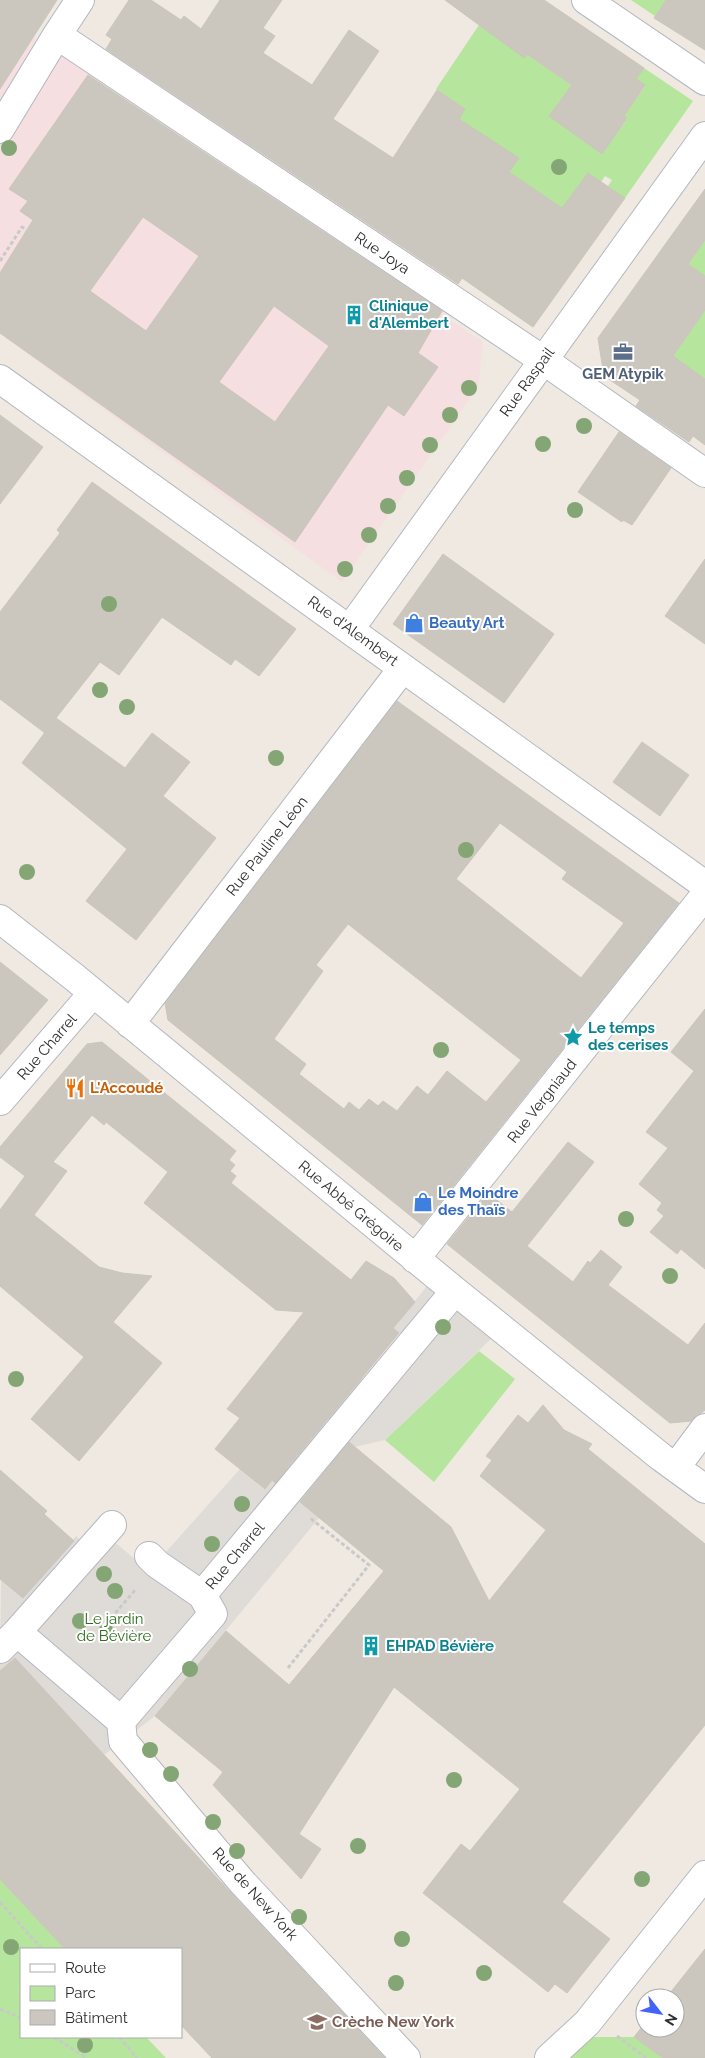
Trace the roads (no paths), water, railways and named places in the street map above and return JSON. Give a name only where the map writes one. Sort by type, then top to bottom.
[{"type":"street","points":[[0,129],[80,0]]},
{"type":"street","points":[[586,0],[705,81]]},
{"type":"street","name":"Rue Joya","points":[[57,35],[543,360],[705,473]]},
{"type":"street","name":"Rue Raspail","points":[[350,629],[705,136]]},
{"type":"street","name":"Rue d'Alembert","points":[[0,379],[705,885]]},
{"type":"street","name":"Rue Pauline Léon","points":[[130,1024],[404,668]]},
{"type":"street","name":"Rue Vergniaud","points":[[415,1259],[705,895]]},
{"type":"street","name":"Rue Abbé Grégoire","points":[[0,919],[93,993],[455,1292],[661,1457],[705,1489]]},
{"type":"street","name":"Rue Charrel","points":[[0,1101],[93,993]]},
{"type":"street","name":"Rue Charrel","points":[[121,1721],[213,1614],[202,1595],[455,1292]]},
{"type":"street","points":[[676,1467],[705,1428]]},
{"type":"street","points":[[112,1525],[9,1640],[121,1721]]},
{"type":"street","points":[[153,1560],[202,1595]]},
{"type":"street","name":"Rue de New York","points":[[121,1721],[123,1741],[242,1882],[406,2058]]},
{"type":"street","points":[[549,2058],[588,2023],[705,1875]]},
{"type":"place","name":"Clinique d'Alembert","points":[[354,315]]},
{"type":"place","name":"GEM Atypik","points":[[623,352]]},
{"type":"place","name":"Beauty Art","points":[[414,623]]},
{"type":"place","name":"Le temps des cerises","points":[[573,1037]]},
{"type":"place","name":"L'Accoudé","points":[[75,1088]]},
{"type":"place","name":"Le Moindre des Thaïs","points":[[423,1202]]},
{"type":"place","name":"EHPAD Bévière","points":[[371,1646]]},
{"type":"place","name":"Crèche New York","points":[[317,2022]]},
{"type":"park label","name":"Le jardin de Bévière","points":[[114,1628]]}]
